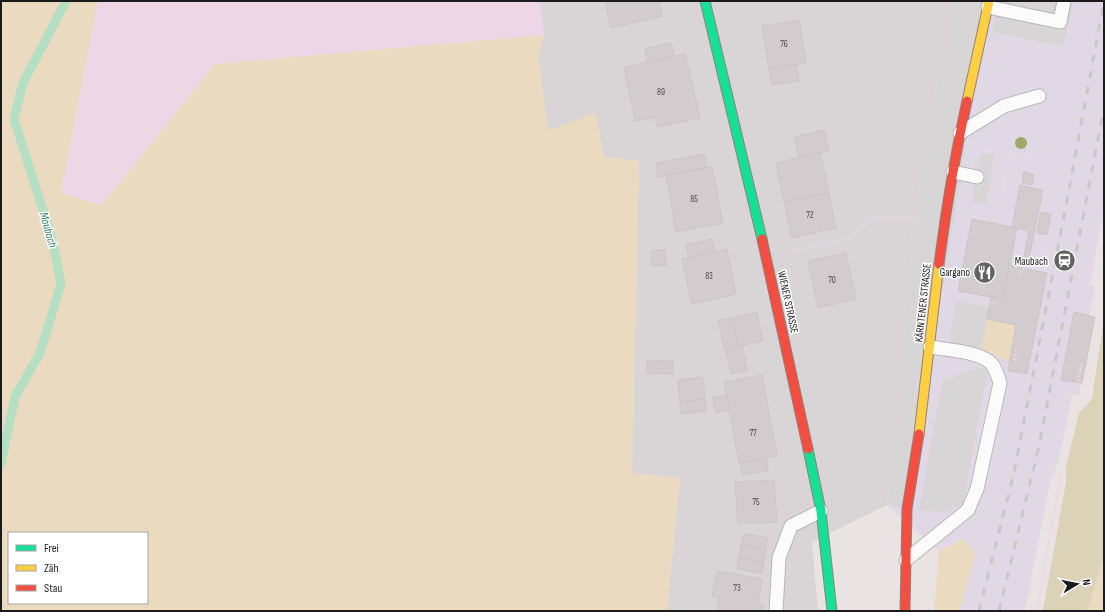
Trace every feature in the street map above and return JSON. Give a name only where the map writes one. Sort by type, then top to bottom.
[{"type":"street","name":"WIENER STRASSE","points":[[705,1],[766,257],[821,511],[832,611]]},
{"type":"street","name":"KÄRNTENER STRASSE","points":[[905,611],[907,509],[917,454],[944,220],[960,133],[989,4]]},
{"type":"lane","points":[[989,4],[1060,22],[1064,1]]},
{"type":"lane","points":[[960,133],[1004,106],[1039,96]]},
{"type":"lane","points":[[953,172],[977,177]]},
{"type":"lane","points":[[906,560],[968,510],[977,489],[1000,383],[998,373],[991,363],[979,356],[969,353],[930,348]]},
{"type":"lane","points":[[776,611],[778,558],[791,526],[821,511]]},
{"type":"path","points":[[1062,97],[1079,100]]},
{"type":"path","points":[[982,148],[1066,162]]},
{"type":"path","points":[[1000,210],[1010,153]]},
{"type":"path","points":[[766,257],[850,238],[869,218],[892,216],[944,220]]},
{"type":"path","points":[[1020,273],[1032,262],[1048,264]]},
{"type":"path","points":[[1084,265],[1095,266],[1104,273]]},
{"type":"path","points":[[958,297],[997,304]]},
{"type":"path","points":[[1076,389],[1082,362]]},
{"type":"path","points":[[1036,611],[1060,478],[1054,471],[1044,468]]},
{"type":"shaded area","points":[[1,1],[98,1],[61,193],[102,205],[215,64],[544,35],[538,56],[548,130],[596,113],[604,157],[639,161],[632,473],[680,478],[667,611],[1,611]]},
{"type":"shaded area","points":[[98,1],[539,1],[544,35],[215,64],[102,205],[61,193]]},
{"type":"shaded area","points":[[539,1],[957,1],[933,100],[911,242],[899,413],[887,505],[812,542],[818,611],[667,611],[680,478],[632,473],[639,161],[604,157],[548,130],[538,56],[544,35]]},
{"type":"shaded area","points":[[957,1],[1104,1],[1104,208],[1090,285],[1095,286],[1089,315],[1095,317],[1079,395],[1072,395],[1058,464],[1051,478],[1025,611],[959,611],[976,553],[962,539],[939,551],[887,505],[899,413],[911,242],[933,100]]},
{"type":"shaded area","points":[[957,1],[989,1],[907,509],[887,505],[899,413],[911,242],[933,100]]},
{"type":"shaded area","points":[[999,1],[1074,1],[1063,46],[992,32]]},
{"type":"shaded area","points":[[980,153],[994,155],[986,204],[972,202]]},
{"type":"shaded area","points":[[956,301],[989,307],[981,348],[949,342]]},
{"type":"shaded area","points":[[987,319],[1016,325],[1009,362],[981,348]]},
{"type":"shaded area","points":[[1104,319],[1104,556],[1087,611],[1043,611],[1066,482],[1066,467],[1079,413],[1092,399]]},
{"type":"shaded area","points":[[988,368],[963,504],[943,513],[919,510],[942,382],[968,370]]},
{"type":"shaded area","points":[[963,539],[976,553],[959,611],[934,611],[939,551]]},
{"type":"shaded area","points":[[1104,556],[1104,611],[1087,611]]},
{"type":"building","points":[[605,1],[659,1],[662,16],[611,28]]},
{"type":"building","points":[[799,20],[806,63],[769,69],[762,26]]},
{"type":"building","points":[[671,43],[674,56],[647,62],[645,49]]},
{"type":"building","points":[[685,54],[700,118],[657,127],[655,117],[635,121],[624,67]]},
{"type":"building","points":[[796,64],[799,81],[772,85],[769,69]]},
{"type":"building","points":[[824,130],[829,151],[799,158],[794,137]]},
{"type":"building","points":[[820,153],[829,193],[784,202],[776,163]]},
{"type":"building","points":[[704,154],[707,167],[658,177],[656,163]]},
{"type":"building","points":[[712,167],[723,223],[676,232],[666,175]]},
{"type":"building","points":[[1024,172],[1034,175],[1032,185],[1022,183]]},
{"type":"building","points":[[1020,185],[1043,190],[1029,258],[1024,256],[1029,231],[1012,227]]},
{"type":"building","points":[[829,193],[836,228],[792,238],[784,202]]},
{"type":"building","points":[[1041,212],[1051,214],[1047,235],[1037,233]]},
{"type":"building","points":[[972,219],[1017,228],[1003,299],[958,291]]},
{"type":"building","points":[[712,239],[715,252],[689,258],[686,245]]},
{"type":"building","points":[[727,249],[736,294],[692,304],[682,259]]},
{"type":"building","points":[[665,250],[666,265],[652,266],[651,251]]},
{"type":"building","points":[[846,253],[856,299],[818,308],[808,261]]},
{"type":"building","points":[[1009,265],[1047,273],[1027,374],[1008,371],[1016,325],[987,319],[991,297],[1003,299]]},
{"type":"building","points":[[757,312],[763,341],[738,346],[732,318]]},
{"type":"building","points":[[1074,312],[1095,317],[1082,383],[1061,380]]},
{"type":"building","points":[[732,318],[738,346],[724,349],[718,320]]},
{"type":"building","points":[[742,345],[747,370],[731,374],[725,348]]},
{"type":"building","points":[[647,360],[673,361],[673,374],[647,373]]},
{"type":"building","points":[[762,375],[777,456],[739,463],[724,382]]},
{"type":"building","points":[[703,377],[705,399],[680,402],[678,380]]},
{"type":"building","points":[[726,395],[730,410],[716,413],[712,397]]},
{"type":"building","points":[[705,399],[706,411],[681,414],[680,402]]},
{"type":"building","points":[[766,458],[768,471],[743,475],[740,463]]},
{"type":"building","points":[[774,480],[777,522],[738,524],[735,482]]},
{"type":"building","points":[[744,534],[768,538],[766,549],[741,545]]},
{"type":"building","points":[[741,545],[766,549],[764,562],[739,558]]},
{"type":"building","points":[[739,558],[764,562],[762,573],[737,569]]},
{"type":"building","points":[[717,571],[762,579],[758,605],[763,606],[762,611],[717,611],[719,598],[712,596]]},
{"type":"waterway","name":"Maubach","points":[[1,463],[15,397],[40,353],[61,284],[53,242],[14,119],[23,83],[66,1]]},
{"type":"railway","points":[[979,611],[1013,477],[1104,1]]},
{"type":"railway","points":[[999,611],[1039,446],[1104,108]]},
{"type":"traffic: fast","points":[[705,1],[762,239]]},
{"type":"traffic: fast","points":[[808,449],[821,511],[832,611]]},
{"type":"traffic: slow","points":[[967,101],[989,1]]},
{"type":"traffic: slow","points":[[919,434],[939,264]]},
{"type":"traffic: jam","points":[[939,264],[951,182],[967,101]]},
{"type":"traffic: jam","points":[[762,239],[808,449]]},
{"type":"traffic: jam","points":[[905,611],[907,509],[919,434]]},
{"type":"place","name":"Maubach","points":[[1064,261]]},
{"type":"place","name":"Gargano","points":[[985,272]]}]
